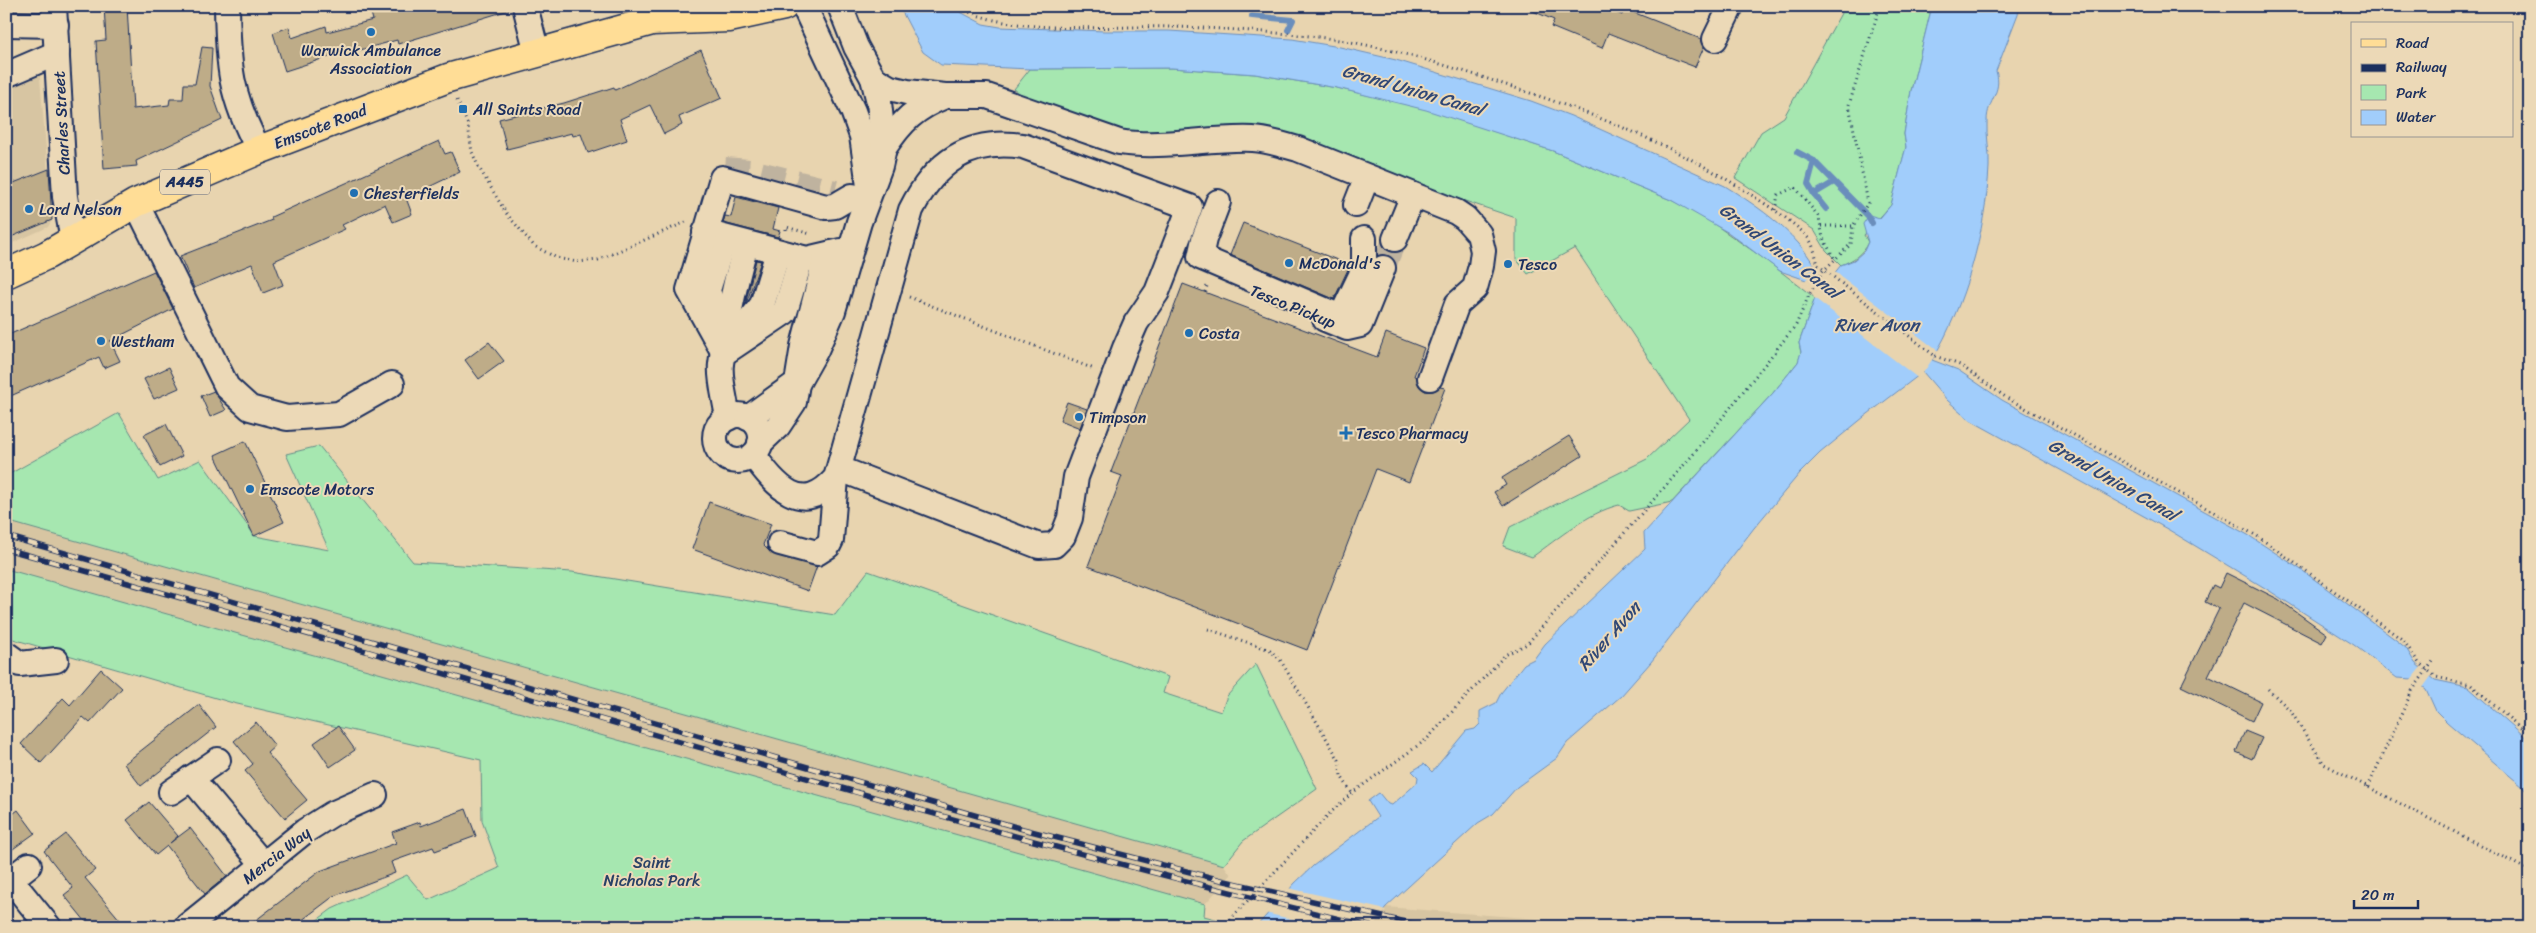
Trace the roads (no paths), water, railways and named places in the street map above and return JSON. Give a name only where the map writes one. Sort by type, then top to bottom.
[{"type":"main road","name":"Emscote Road","points":[[6,274],[35,262],[136,203],[259,150],[448,78],[652,21],[684,6]]},
{"type":"main road","name":"Emscote Road","points":[[652,21],[729,18],[784,6]]},
{"type":"street","points":[[227,6],[228,53],[232,83],[243,122],[259,150]]},
{"type":"street","points":[[525,6],[537,52]]},
{"type":"street","points":[[798,382],[738,418],[718,427],[716,441],[721,453],[733,460],[747,459],[778,426],[794,402],[798,382],[825,333],[856,194],[863,143],[853,111],[804,6]]},
{"type":"street","points":[[724,353],[708,290],[723,174],[826,207],[835,206],[856,194],[880,166],[884,148],[879,102],[873,78],[856,46],[840,6]]},
{"type":"street","points":[[1715,39],[1730,6]]},
{"type":"street","points":[[6,24],[55,16]]},
{"type":"street","name":"Charles Street","points":[[55,16],[65,197],[73,240]]},
{"type":"street","points":[[6,75],[57,53]]},
{"type":"street","points":[[873,78],[895,90],[934,100],[987,96],[1119,142],[1139,146],[1237,138],[1272,142],[1298,149],[1465,218],[1479,234],[1483,251],[1481,266],[1474,288],[1457,304],[1430,378]]},
{"type":"street","points":[[884,148],[902,123],[934,100]]},
{"type":"street","points":[[780,543],[817,553],[828,546],[831,540],[838,473],[911,210],[930,178],[951,159],[969,150],[995,144],[1023,146],[1190,207],[1156,292],[1136,323],[1125,348],[1076,477],[1070,518],[1063,536],[1054,545],[1039,546],[838,473]]},
{"type":"street","points":[[1356,205],[1366,177]]},
{"type":"street","points":[[1395,239],[1413,196]]},
{"type":"street","points":[[1218,202],[1200,257],[1341,317],[1353,317],[1373,268],[1364,239]]},
{"type":"street","points":[[136,203],[227,387],[250,408],[287,418],[339,414],[392,384]]},
{"type":"street","points":[[716,233],[781,244],[807,260],[842,251]]},
{"type":"street","points":[[781,244],[762,306],[724,353],[720,365],[738,418],[759,428],[757,449],[782,490],[798,496],[816,494],[838,473]]},
{"type":"street","name":"Tesco Pickup","points":[[1171,254],[1347,328],[1360,324],[1373,268]]},
{"type":"street","points":[[724,353],[785,312],[801,258]]},
{"type":"street","points":[[11,663],[56,660]]},
{"type":"street","points":[[171,792],[218,760]]},
{"type":"street","points":[[191,778],[263,864]]},
{"type":"street","name":"Mercia Way","points":[[186,927],[263,864],[332,814],[375,795]]},
{"type":"street","points":[[15,876],[49,927]]},
{"type":"water","points":[[899,6],[949,6],[983,24],[1000,27],[1105,31],[1169,31],[1292,39],[1340,47],[1396,60],[1531,101],[1571,116],[1725,186],[1755,205],[1783,227],[1829,280],[1841,265],[1854,260],[1864,251],[1868,242],[1863,224],[1869,215],[1880,218],[1891,205],[1906,147],[1904,134],[1911,91],[1932,6],[2021,6],[1996,71],[1998,85],[1989,107],[1987,127],[1989,167],[1987,191],[1972,267],[1954,316],[1932,360],[1958,370],[2002,400],[2248,535],[2303,571],[2396,640],[2406,648],[2415,663],[2435,680],[2468,687],[2530,741],[2530,793],[2447,722],[2436,711],[2426,689],[2413,679],[2397,678],[2354,645],[2265,588],[2169,530],[1970,420],[1947,400],[1923,372],[1820,453],[1800,473],[1754,528],[1651,662],[1621,696],[1567,743],[1557,758],[1517,787],[1493,814],[1478,823],[1386,907],[1369,927],[1256,927],[1295,883],[1313,866],[1378,817],[1368,801],[1379,793],[1388,804],[1392,805],[1417,783],[1418,777],[1412,771],[1424,764],[1432,772],[1466,731],[1475,729],[1480,724],[1480,711],[1496,703],[1501,693],[1524,664],[1534,659],[1545,644],[1645,549],[1644,533],[1773,393],[1798,362],[1801,352],[1799,343],[1815,298],[1820,291],[1806,280],[1780,271],[1729,233],[1671,200],[1553,151],[1426,110],[1337,88],[1255,74],[1172,68],[1030,69],[941,65],[923,52]]},
{"type":"waterway","points":[[1252,16],[1293,20],[1288,30]]},
{"type":"waterway","points":[[1797,152],[1814,161],[1868,216],[1872,223]]},
{"type":"waterway","points":[[1814,161],[1808,184],[1814,194],[1834,182]]},
{"type":"waterway","points":[[1814,194],[1826,209]]},
{"type":"tunnel","points":[[725,169],[751,171],[835,192]]},
{"type":"tunnel","points":[[1383,268],[1395,239]]},
{"type":"railway","points":[[6,536],[1023,829],[1225,881],[1427,927]]},
{"type":"railway","points":[[6,549],[859,793],[1202,885],[1374,927]]},
{"type":"place","name":"Warwick Ambulance Association","points":[[371,32]]},
{"type":"place","name":"All Saints Road","points":[[463,109]]},
{"type":"place","name":"Chesterfields","points":[[354,193]]},
{"type":"place","name":"Lord Nelson","points":[[29,209]]},
{"type":"place","name":"McDonald's","points":[[1289,263]]},
{"type":"place","name":"Tesco","points":[[1508,264]]},
{"type":"place","name":"Costa","points":[[1189,333]]},
{"type":"place","name":"Westham","points":[[101,341]]},
{"type":"place","name":"Timpson","points":[[1079,417]]},
{"type":"place","name":"Tesco Pharmacy","points":[[1346,433]]},
{"type":"place","name":"Emscote Motors","points":[[250,489]]},
{"type":"water label","name":"Grand Union Canal","points":[[1413,90]]},
{"type":"water label","name":"Grand Union Canal","points":[[1780,251]]},
{"type":"water label","name":"River Avon","points":[[1877,325]]},
{"type":"water label","name":"Grand Union Canal","points":[[2113,480]]},
{"type":"water label","name":"River Avon","points":[[1609,636]]},
{"type":"park label","name":"Saint Nicholas Park","points":[[652,871]]}]
